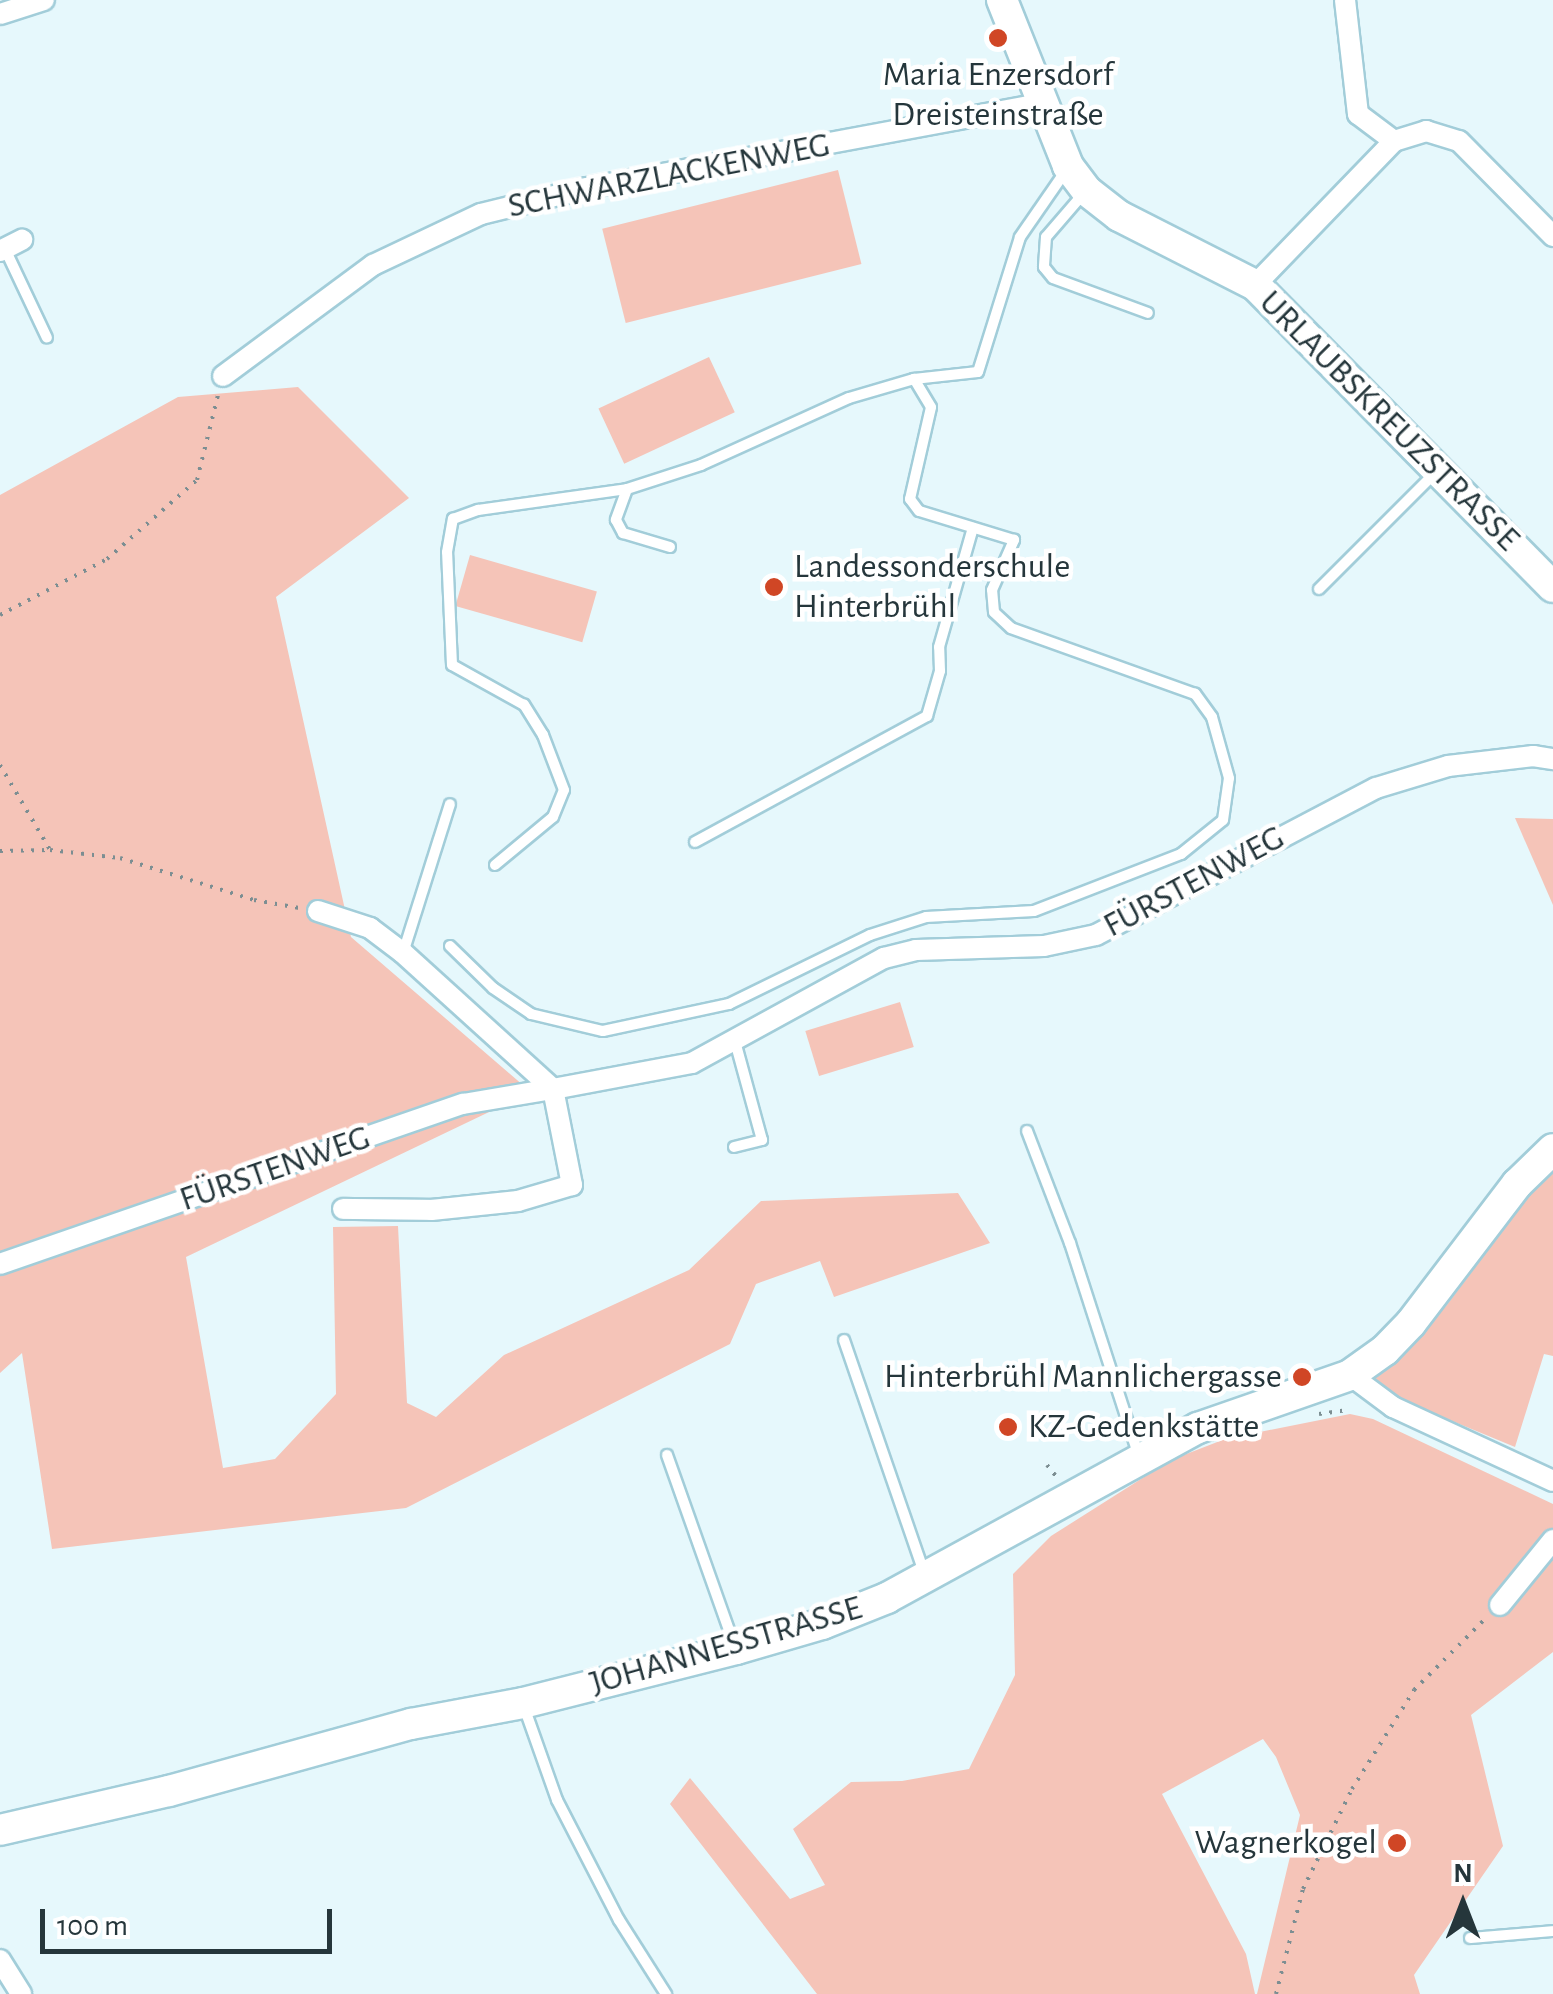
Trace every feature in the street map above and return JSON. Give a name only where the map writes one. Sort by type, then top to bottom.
[{"type":"main road","name":"URLAUBSKREUZSTRASSE","points":[[1002,0],[1040,104],[1077,178],[1118,216],[1255,286],[1553,588]]},
{"type":"main road","name":"JOHANNESSTRASSE","points":[[0,1830],[169,1791],[411,1724],[523,1703],[736,1649],[822,1624],[926,1579],[1198,1428],[1350,1375],[1386,1350],[1517,1184],[1553,1150]]},
{"type":"street","points":[[0,14],[44,0]]},
{"type":"street","points":[[1345,0],[1358,114],[1394,141]]},
{"type":"street","name":"SCHWARZLACKENWEG","points":[[223,376],[372,264],[481,214],[587,188],[1040,104]]},
{"type":"street","points":[[1255,286],[1394,141],[1426,131],[1459,140],[1553,236]]},
{"type":"street","name":"FÜRSTENWEG","points":[[0,1264],[462,1104],[692,1063],[884,958],[916,950],[1044,946],[1096,935],[1376,788],[1448,766],[1532,756],[1553,759]]},
{"type":"street","points":[[318,912],[370,928],[403,952],[553,1089],[572,1184],[518,1201],[448,1208],[343,1209]]},
{"type":"street","points":[[1350,1375],[1393,1407],[1553,1481]]},
{"type":"street","points":[[1500,1605],[1553,1540]]},
{"type":"street","points":[[0,1960],[22,1994]]},
{"type":"lane","points":[[1077,178],[1046,237],[1044,267],[1053,278],[1148,314]]},
{"type":"lane","points":[[495,865],[553,816],[564,790],[543,735],[524,705],[452,664],[447,552],[454,519],[478,510],[627,489],[716,459],[848,398],[914,379],[978,372],[1020,237],[1077,178]]},
{"type":"lane","points":[[9,247],[46,338]]},
{"type":"lane","points":[[450,946],[493,988],[532,1014],[603,1031],[729,1004],[870,935],[926,917],[1034,912],[1181,854],[1223,820],[1229,778],[1212,717],[1195,694],[1012,628],[994,612],[992,590],[1014,540],[919,511],[910,500],[930,407],[914,379]]},
{"type":"lane","points":[[1318,589],[1438,470]]},
{"type":"lane","points":[[627,489],[616,520],[623,533],[670,547]]},
{"type":"lane","points":[[695,842],[926,716],[940,671],[939,647],[973,528]]},
{"type":"lane","points":[[403,952],[450,804]]},
{"type":"lane","points":[[734,1147],[762,1140],[735,1040]]},
{"type":"lane","points":[[1027,1131],[1070,1243],[1140,1460]]},
{"type":"lane","points":[[844,1340],[926,1579]]},
{"type":"lane","points":[[668,1455],[736,1649]]},
{"type":"lane","points":[[523,1703],[558,1800],[619,1920],[666,1994]]},
{"type":"lane","points":[[1470,1938],[1553,1931]]},
{"type":"path","points":[[0,615],[107,559],[198,480],[223,376]]},
{"type":"path","points":[[0,764],[50,850]]},
{"type":"path","points":[[0,852],[50,850],[120,858],[254,900],[318,912]]},
{"type":"path","points":[[1046,1465],[1059,1480]]},
{"type":"path","points":[[1276,1994],[1302,1889],[1352,1790],[1414,1690],[1500,1605]]},
{"type":"shaded area","points":[[838,170],[861,264],[626,323],[602,229]]},
{"type":"shaded area","points":[[709,357],[735,412],[624,464],[598,409]]},
{"type":"shaded area","points":[[298,387],[409,498],[276,597],[351,937],[531,1092],[186,1257],[223,1468],[275,1459],[336,1394],[333,1227],[398,1226],[407,1403],[436,1417],[504,1355],[689,1270],[761,1201],[958,1193],[990,1243],[834,1297],[820,1261],[756,1284],[730,1344],[406,1508],[52,1549],[22,1353],[0,1373],[0,495],[178,397]]},
{"type":"shaded area","points":[[470,555],[597,591],[582,642],[455,606]]},
{"type":"shaded area","points":[[1515,818],[1553,819],[1553,905]]},
{"type":"shaded area","points":[[900,1002],[914,1047],[819,1076],[805,1031]]},
{"type":"shaded area","points":[[1553,1173],[1553,1356],[1544,1354],[1515,1447],[1399,1399],[1375,1378],[1446,1306],[1537,1185]]},
{"type":"shaded area","points":[[1350,1414],[1373,1419],[1553,1504],[1553,1652],[1471,1715],[1503,1846],[1414,1975],[1420,1994],[1257,1994],[1300,1815],[1276,1757],[1263,1739],[1162,1794],[1246,1954],[1255,1994],[817,1994],[670,1804],[690,1778],[790,1899],[825,1885],[793,1829],[851,1782],[902,1781],[969,1769],[1015,1675],[1013,1574],[1051,1536],[1171,1460],[1225,1439]]},
{"type":"place","name":"Maria Enzersdorf Dreisteinstraße","points":[[998,38]]},
{"type":"place","name":"Landessonderschule Hinterbrühl","points":[[774,587]]},
{"type":"place","name":"Hinterbrühl Mannlichergasse","points":[[1302,1377]]},
{"type":"place","name":"KZ-Gedenkstätte","points":[[1008,1427]]},
{"type":"place","name":"Wagnerkogel","points":[[1397,1843]]}]
